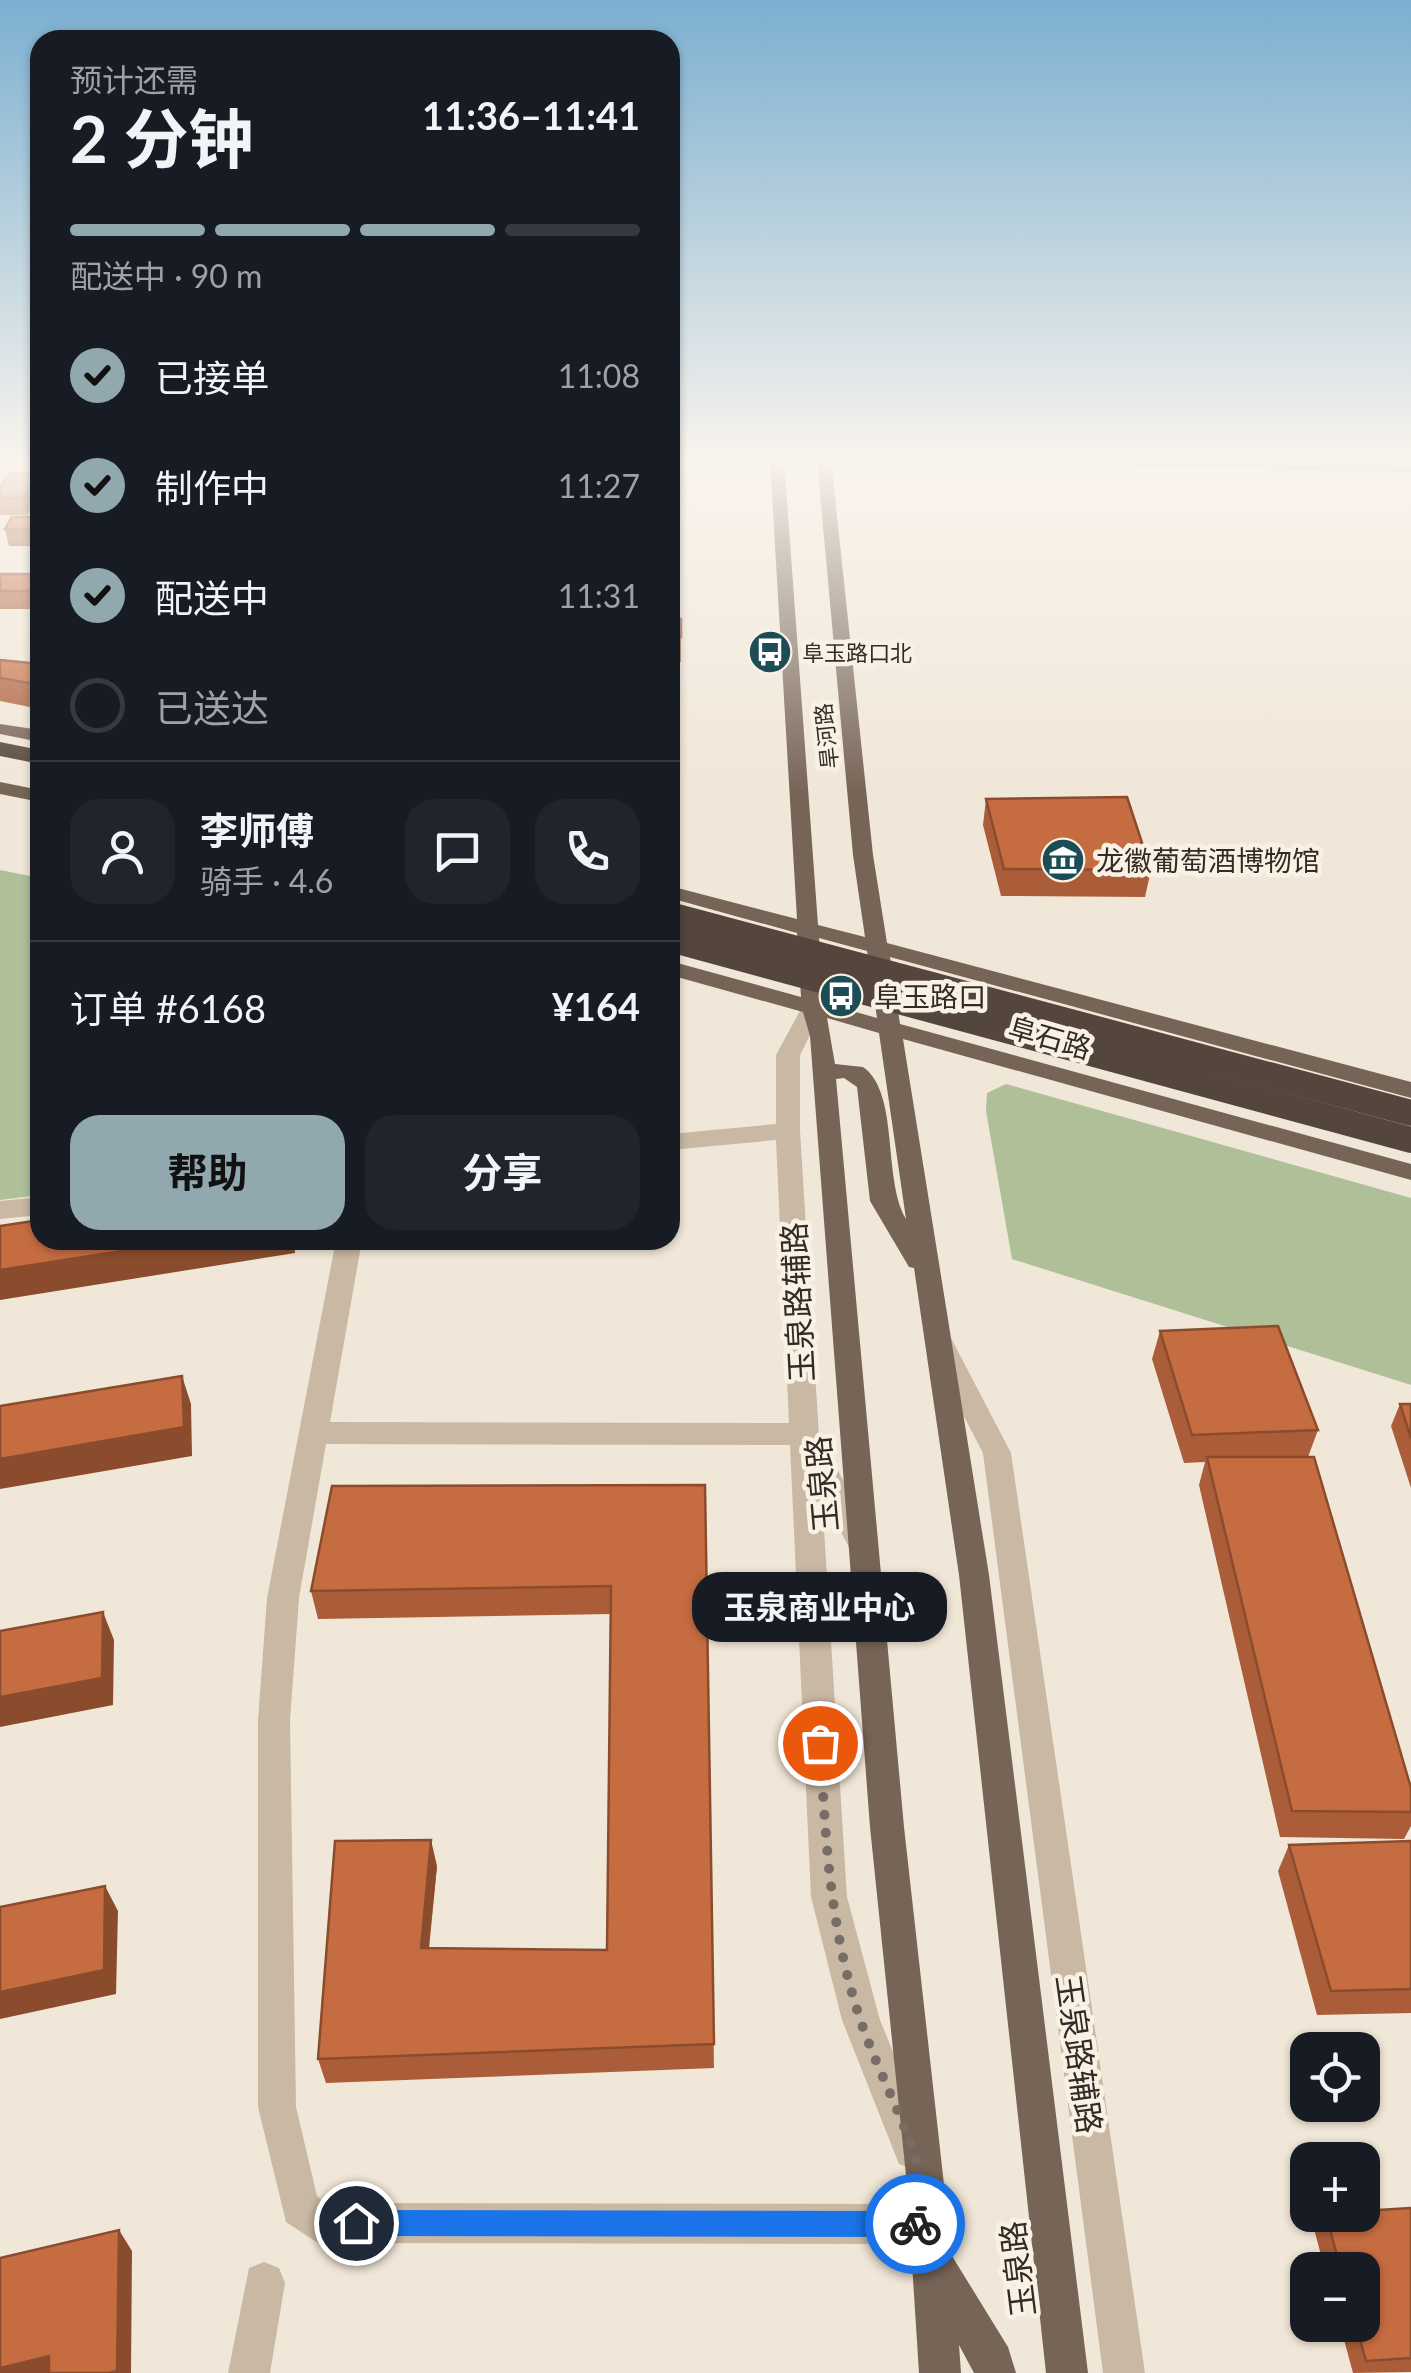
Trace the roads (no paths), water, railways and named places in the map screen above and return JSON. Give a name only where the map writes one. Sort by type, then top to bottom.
[{"type":"highway","points":[[0,750],[30,755]]},
{"type":"highway","points":[[0,769],[30,774]]},
{"type":"highway","name":"阜石路","points":[[680,918],[1411,1113]]},
{"type":"highway","name":"阜石路","points":[[680,941],[1411,1140]]},
{"type":"main road","name":"旱河路","points":[[785,571],[813,1006]]},
{"type":"main road","name":"旱河路","points":[[835,571],[862,854],[891,1026]]},
{"type":"main road","points":[[0,729],[30,734]]},
{"type":"main road","points":[[0,788],[30,794]]},
{"type":"main road","name":"阜石路","points":[[680,895],[1411,1090]]},
{"type":"main road","name":"阜石路","points":[[680,971],[1411,1172]]},
{"type":"main road","name":"玉泉路","points":[[813,1006],[824,1075],[887,1827],[927,2185],[940,2373]]},
{"type":"main road","name":"玉泉路","points":[[891,1026],[934,1333],[974,1574],[1067,2373]]},
{"type":"main road","points":[[824,1075],[844,1068],[861,1073],[870,1086],[883,1201],[926,1272]]},
{"type":"main road","points":[[931,2243],[993,2362],[995,2373]]},
{"type":"street","name":"玉泉路辅路","points":[[813,1006],[788,1054],[788,1131],[829,1897],[860,2020],[927,2185]]},
{"type":"street","points":[[680,1141],[788,1131]]},
{"type":"street","points":[[0,1210],[30,1207]]},
{"type":"street","points":[[347,1250],[317,1433],[283,1598],[274,1720],[278,2107],[300,2208],[318,2223],[931,2243]]},
{"type":"street","name":"玉泉路辅路","points":[[934,1333],[997,1452],[1124,2373]]},
{"type":"street","points":[[317,1433],[803,1434],[863,1544]]},
{"type":"street","points":[[248,2373],[264,2282]]},
{"type":"place","name":"阜玉路口北","points":[[770,652]]},
{"type":"place","name":"龙徽葡萄酒博物馆","points":[[1063,860]]},
{"type":"place","name":"阜玉路口","points":[[841,996]]},
{"type":"place","name":"玉泉商业中心","points":[[820,1743]]}]
